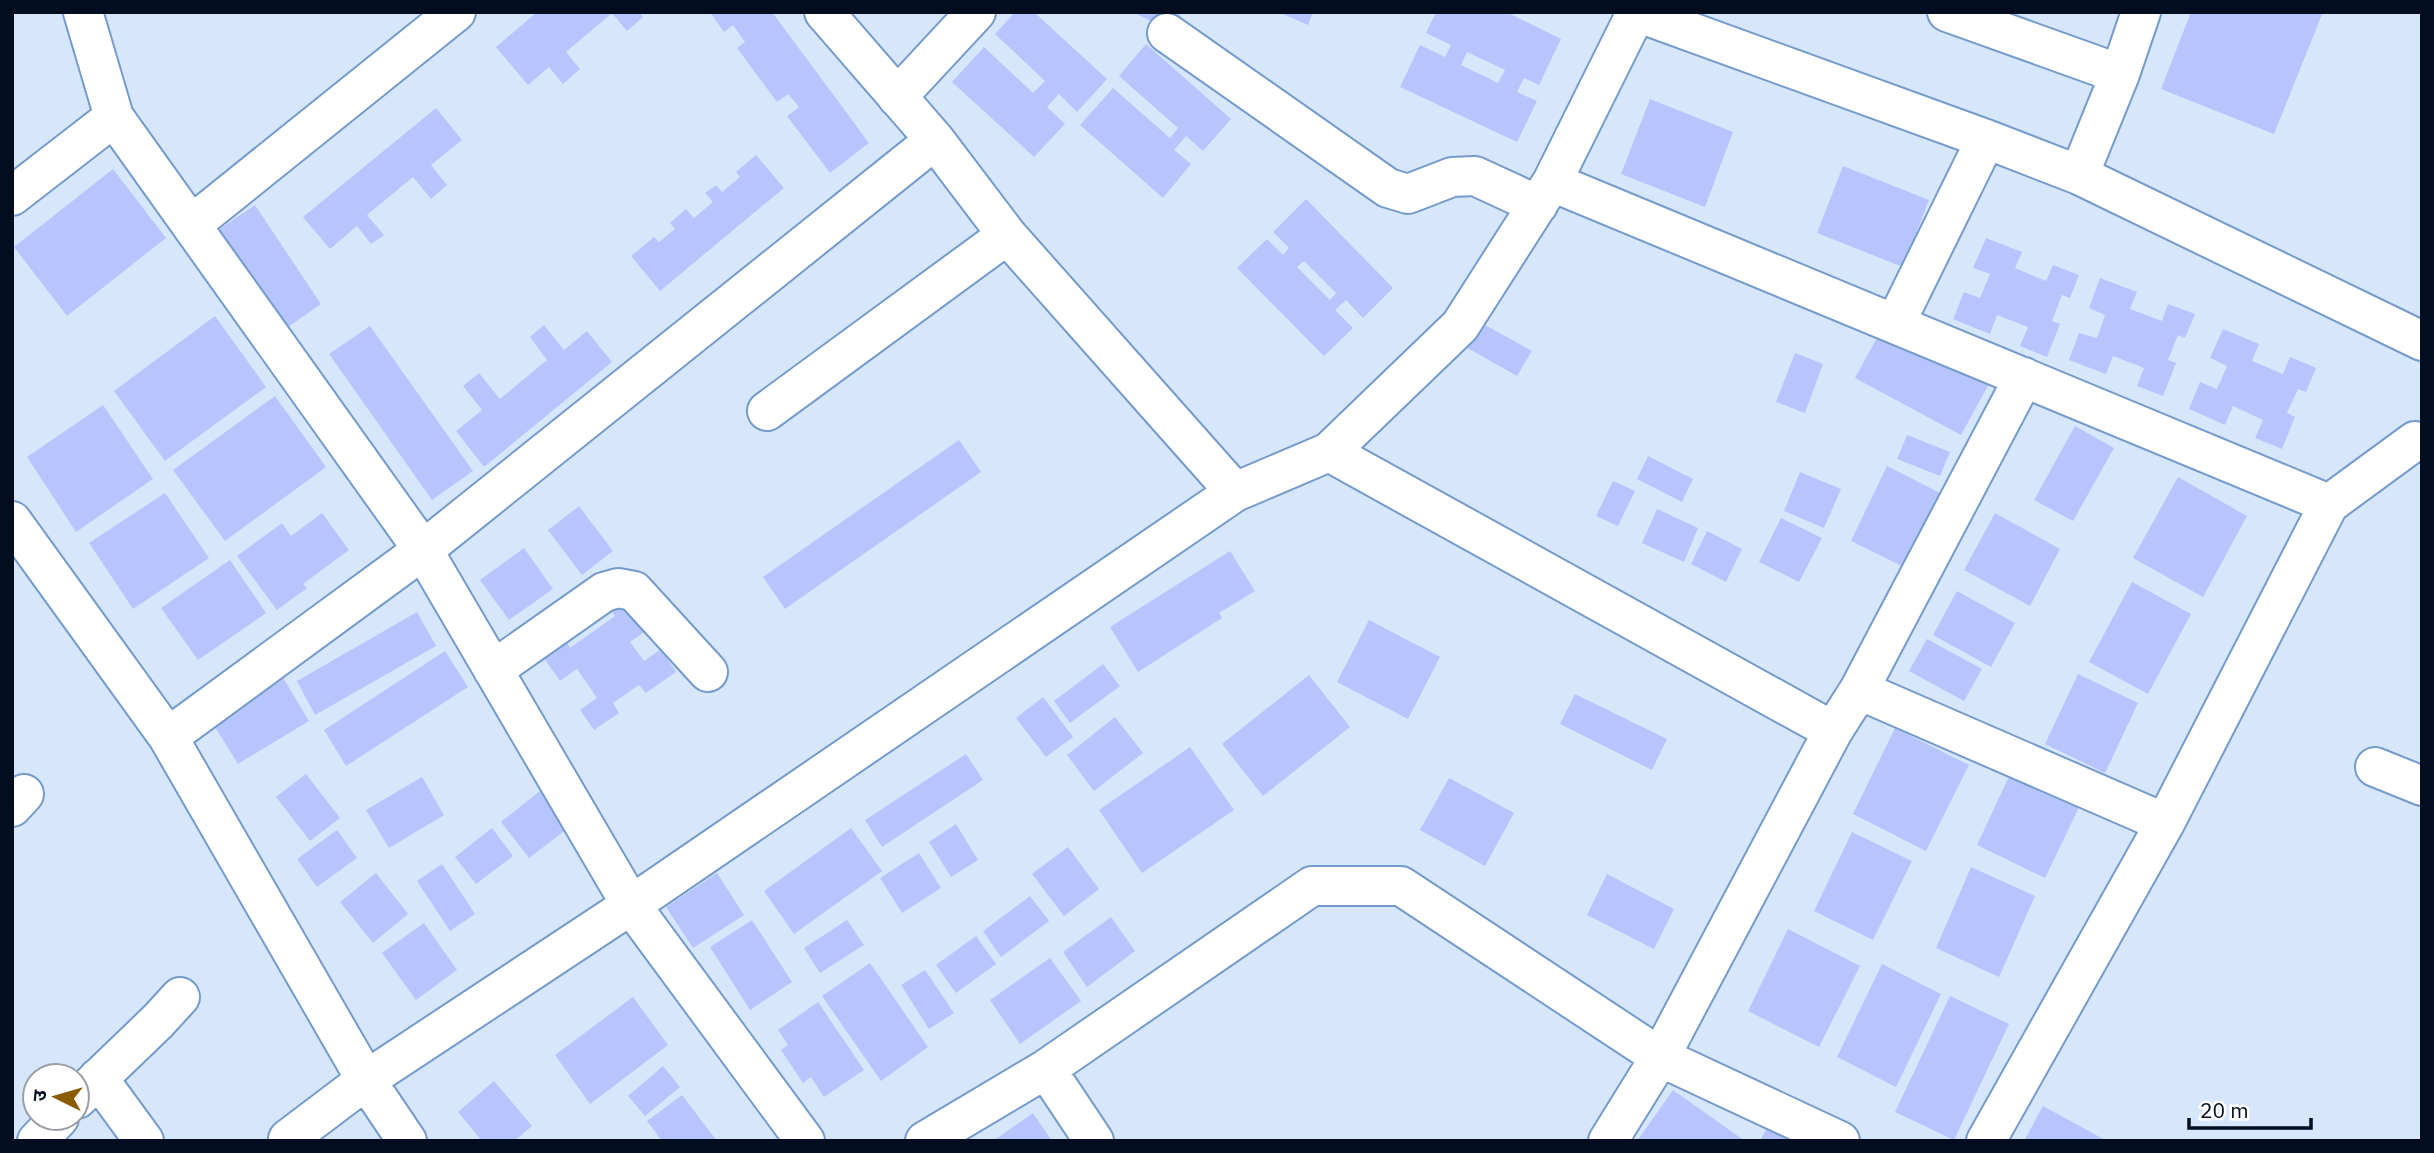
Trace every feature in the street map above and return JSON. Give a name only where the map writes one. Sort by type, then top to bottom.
[{"type":"street","points":[[83,12],[114,117],[423,550],[631,905],[805,1141]]},
{"type":"street","points":[[191,225],[456,12]]},
{"type":"street","points":[[824,12],[935,140],[1007,235],[1235,492]]},
{"type":"street","points":[[897,97],[976,12]]},
{"type":"street","points":[[288,1139],[366,1080],[631,905],[1235,492],[1329,452],[1460,326],[1545,193],[1636,12],[2080,175],[2422,341]]},
{"type":"street","points":[[1947,12],[2120,74]]},
{"type":"street","points":[[2080,175],[2141,12]]},
{"type":"street","points":[[1167,33],[1388,188],[1408,194],[1452,177],[1475,176],[1545,193],[1895,324],[2329,503]]},
{"type":"street","points":[[12,196],[114,117]]},
{"type":"street","points":[[1895,324],[1986,139]]},
{"type":"street","points":[[168,737],[423,550],[935,140]]},
{"type":"street","points":[[767,411],[1007,235]]},
{"type":"street","points":[[1608,1141],[1660,1057],[1833,731],[1859,690],[2024,377]]},
{"type":"street","points":[[1986,1141],[2165,823],[2329,503],[2415,441]]},
{"type":"street","points":[[1329,452],[1833,731]]},
{"type":"street","points":[[12,521],[168,737],[366,1080],[407,1141]]},
{"type":"street","points":[[493,670],[604,592],[618,589],[634,591],[708,672]]},
{"type":"street","points":[[1859,690],[2165,823]]},
{"type":"street","points":[[2375,767],[2422,786]]},
{"type":"street","points":[[925,1141],[1046,1069],[1312,886],[1401,886],[1660,1057],[1840,1141]]},
{"type":"street","points":[[91,1084],[180,997]]},
{"type":"street","points":[[1046,1069],[1094,1141]]},
{"type":"street","points":[[91,1092],[144,1141]]},
{"type":"building","points":[[537,12],[639,12],[643,17],[627,31],[612,13],[566,52],[580,69],[563,84],[549,67],[528,85],[496,47]]},
{"type":"building","points":[[710,12],[772,12],[869,143],[830,173],[787,116],[799,107],[788,94],[777,102],[737,48],[745,42],[733,25],[724,32]]},
{"type":"building","points":[[1015,12],[1034,12],[1107,79],[1077,112],[1059,94],[1047,107],[1065,124],[1034,157],[952,82],[984,47],[1033,93],[1045,81],[995,34]]},
{"type":"building","points":[[1132,12],[1181,12],[1172,31]]},
{"type":"building","points":[[1278,12],[1313,12],[1308,25]]},
{"type":"building","points":[[1436,12],[1506,12],[1561,39],[1539,85],[1524,78],[1517,92],[1537,101],[1517,142],[1400,87],[1420,45],[1445,57],[1451,45],[1426,33]],"holes":[[[1467,52],[1505,70],[1498,83],[1461,65]]]},
{"type":"building","points":[[2191,12],[2323,12],[2274,134],[2161,89]]},
{"type":"building","points":[[1146,44],[1231,119],[1203,151],[1186,136],[1174,150],[1191,164],[1163,198],[1080,125],[1113,88],[1170,138],[1178,128],[1119,76]]},
{"type":"building","points":[[1650,99],[1733,132],[1705,207],[1621,174]]},
{"type":"building","points":[[436,108],[462,140],[431,165],[447,185],[431,199],[413,177],[367,215],[384,235],[371,244],[357,226],[330,249],[303,217]]},
{"type":"building","points":[[756,155],[784,188],[660,291],[631,256],[654,237],[659,242],[675,229],[670,223],[686,209],[694,218],[713,202],[705,193],[716,185],[722,192],[740,177],[736,172]]},
{"type":"building","points":[[1843,166],[1929,200],[1903,267],[1817,233]]},
{"type":"building","points":[[113,169],[166,238],[67,316],[14,247]]},
{"type":"building","points":[[1306,199],[1393,288],[1363,318],[1346,300],[1335,310],[1353,328],[1324,356],[1237,268],[1267,239],[1283,255],[1289,248],[1273,232]],"holes":[[[1304,261],[1336,293],[1330,300],[1297,267]]]},
{"type":"building","points":[[255,205],[321,304],[278,334],[211,235]]},
{"type":"building","points":[[1986,238],[2022,252],[2015,268],[2046,281],[2053,265],[2079,275],[2070,298],[2062,295],[2052,321],[2060,324],[2047,357],[2020,346],[2028,327],[1997,315],[1990,334],[1953,319],[1964,292],[1980,298],[1990,274],[1973,268]]},
{"type":"building","points":[[2100,278],[2137,292],[2130,309],[2162,321],[2168,304],[2195,314],[2185,338],[2178,335],[2168,360],[2176,363],[2163,396],[2137,386],[2144,368],[2113,356],[2106,374],[2069,360],[2079,333],[2097,338],[2105,315],[2089,308]]},
{"type":"building","points":[[215,316],[266,387],[165,461],[114,391]]},
{"type":"building","points":[[1478,321],[1532,351],[1517,376],[1464,346]]},
{"type":"building","points":[[544,325],[564,350],[587,331],[612,362],[484,467],[456,431],[482,410],[463,386],[479,373],[500,399],[547,360],[530,337]]},
{"type":"building","points":[[1884,325],[1990,382],[1961,435],[1855,378]]},
{"type":"building","points":[[370,326],[473,471],[432,500],[329,354]]},
{"type":"building","points":[[2223,329],[2259,344],[2252,361],[2283,374],[2290,357],[2316,368],[2306,392],[2298,389],[2287,413],[2295,417],[2282,449],[2255,438],[2263,420],[2233,406],[2225,425],[2189,409],[2200,382],[2217,389],[2227,366],[2210,358]]},
{"type":"building","points":[[1795,353],[1823,364],[1805,413],[1776,402]]},
{"type":"building","points":[[275,396],[326,467],[225,541],[173,470]]},
{"type":"building","points":[[103,405],[153,479],[76,532],[27,457]]},
{"type":"building","points":[[2075,426],[2114,448],[2073,521],[2034,500]]},
{"type":"building","points":[[1907,435],[1950,452],[1940,476],[1897,459]]},
{"type":"building","points":[[959,440],[981,472],[785,609],[763,577]]},
{"type":"building","points":[[1648,456],[1693,479],[1682,502],[1637,479]]},
{"type":"building","points":[[1887,466],[1942,494],[1906,568],[1851,541]]},
{"type":"building","points":[[1800,472],[1841,489],[1824,528],[1784,511]]},
{"type":"building","points":[[2178,477],[2247,516],[2203,597],[2133,558]]},
{"type":"building","points":[[1613,481],[1635,491],[1618,526],[1596,516]]},
{"type":"building","points":[[165,493],[209,558],[133,609],[89,543]]},
{"type":"building","points":[[579,506],[613,551],[582,575],[548,530]]},
{"type":"building","points":[[1657,509],[1698,528],[1684,562],[1642,543]]},
{"type":"building","points":[[322,513],[349,550],[303,584],[307,588],[277,610],[237,556],[282,523],[291,536]]},
{"type":"building","points":[[1995,513],[2060,549],[2030,606],[1964,570]]},
{"type":"building","points":[[1781,518],[1822,538],[1799,582],[1759,562]]},
{"type":"building","points":[[1707,531],[1742,549],[1726,582],[1691,564]]},
{"type":"building","points":[[524,548],[553,589],[509,620],[480,580]]},
{"type":"building","points":[[1230,551],[1255,591],[1219,613],[1222,618],[1138,672],[1110,627]]},
{"type":"building","points":[[230,560],[266,613],[198,660],[161,608]]},
{"type":"building","points":[[2132,582],[2191,614],[2148,694],[2089,662]]},
{"type":"building","points":[[1957,591],[2015,623],[1991,667],[1933,635]]},
{"type":"building","points":[[630,593],[653,626],[630,642],[644,661],[661,649],[676,672],[646,693],[639,685],[613,703],[619,713],[594,730],[580,710],[597,698],[577,669],[560,681],[541,654],[564,638],[570,648],[615,616],[608,607]]},
{"type":"building","points":[[417,612],[436,646],[315,715],[297,681]]},
{"type":"building","points":[[1369,620],[1440,657],[1408,719],[1337,682]]},
{"type":"building","points":[[1927,639],[1982,669],[1964,701],[1909,671]]},
{"type":"building","points":[[445,651],[468,687],[346,766],[324,730]]},
{"type":"building","points":[[1103,664],[1120,686],[1070,723],[1054,701]]},
{"type":"building","points":[[2078,674],[2138,703],[2105,773],[2045,744]]},
{"type":"building","points":[[1309,675],[1350,727],[1263,796],[1222,744]]},
{"type":"building","points":[[282,676],[309,721],[238,764],[210,719]]},
{"type":"building","points":[[1575,694],[1667,739],[1652,770],[1560,724]]},
{"type":"building","points":[[1043,697],[1073,737],[1046,757],[1016,718]]},
{"type":"building","points":[[1115,717],[1143,753],[1094,791],[1067,755]]},
{"type":"building","points":[[1895,728],[1969,765],[1926,851],[1853,814]]},
{"type":"building","points":[[1190,747],[1234,810],[1142,873],[1099,810]]},
{"type":"building","points":[[966,754],[983,780],[882,847],[865,820]]},
{"type":"building","points":[[2013,768],[2082,801],[2045,878],[1977,845]]},
{"type":"building","points":[[306,774],[340,818],[310,841],[276,797]]},
{"type":"building","points":[[422,777],[444,815],[389,848],[366,810]]},
{"type":"building","points":[[1449,778],[1514,813],[1485,866],[1420,830]]},
{"type":"building","points":[[546,786],[575,823],[529,858],[501,822]]},
{"type":"building","points":[[956,824],[978,860],[951,877],[929,842]]},
{"type":"building","points":[[492,828],[513,856],[476,884],[455,857]]},
{"type":"building","points":[[851,828],[882,871],[794,934],[764,891]]},
{"type":"building","points":[[337,830],[357,858],[317,887],[297,859]]},
{"type":"building","points":[[1852,832],[1912,861],[1873,940],[1814,911]]},
{"type":"building","points":[[1068,847],[1099,889],[1064,916],[1032,874]]},
{"type":"building","points":[[919,853],[941,888],[902,913],[880,878]]},
{"type":"building","points":[[442,864],[475,914],[450,931],[417,881]]},
{"type":"building","points":[[1971,867],[2035,896],[1999,977],[1936,948]]},
{"type":"building","points":[[376,873],[408,914],[373,943],[340,902]]},
{"type":"building","points":[[717,873],[744,915],[693,948],[666,907]]},
{"type":"building","points":[[1607,874],[1674,909],[1654,949],[1587,915]]},
{"type":"building","points":[[1030,896],[1049,921],[1001,957],[983,931]]},
{"type":"building","points":[[1111,917],[1135,951],[1087,987],[1063,952]]},
{"type":"building","points":[[752,920],[792,982],[750,1010],[710,947]]},
{"type":"building","points":[[847,920],[864,945],[820,973],[804,948]]},
{"type":"building","points":[[424,923],[457,970],[416,1000],[382,953]]},
{"type":"building","points":[[1788,929],[1860,966],[1819,1047],[1748,1011]]},
{"type":"building","points":[[976,936],[996,964],[956,993],[936,965]]},
{"type":"building","points":[[1050,958],[1081,1001],[1020,1044],[990,1000]]},
{"type":"building","points":[[870,963],[928,1047],[881,1081],[822,996]]},
{"type":"building","points":[[1882,964],[1941,994],[1896,1087],[1837,1057]]},
{"type":"building","points":[[925,970],[954,1013],[929,1029],[901,985]]},
{"type":"building","points":[[1950,996],[2009,1024],[1954,1140],[1895,1112]]},
{"type":"building","points":[[633,997],[668,1045],[590,1104],[555,1055]]},
{"type":"building","points":[[818,1002],[864,1070],[824,1097],[811,1077],[803,1083],[781,1050],[788,1045],[778,1030]]},
{"type":"building","points":[[663,1066],[680,1087],[645,1116],[628,1096]]},
{"type":"building","points":[[494,1081],[532,1126],[514,1141],[482,1141],[458,1112]]},
{"type":"building","points":[[1673,1090],[1745,1141],[1637,1141]]},
{"type":"building","points":[[682,1095],[717,1141],[662,1141],[647,1121]]},
{"type":"building","points":[[2043,1106],[2107,1141],[2024,1141]]},
{"type":"building","points":[[1033,1113],[1052,1141],[993,1141]]},
{"type":"building","points":[[1767,1128],[1792,1141],[1760,1141]]}]
